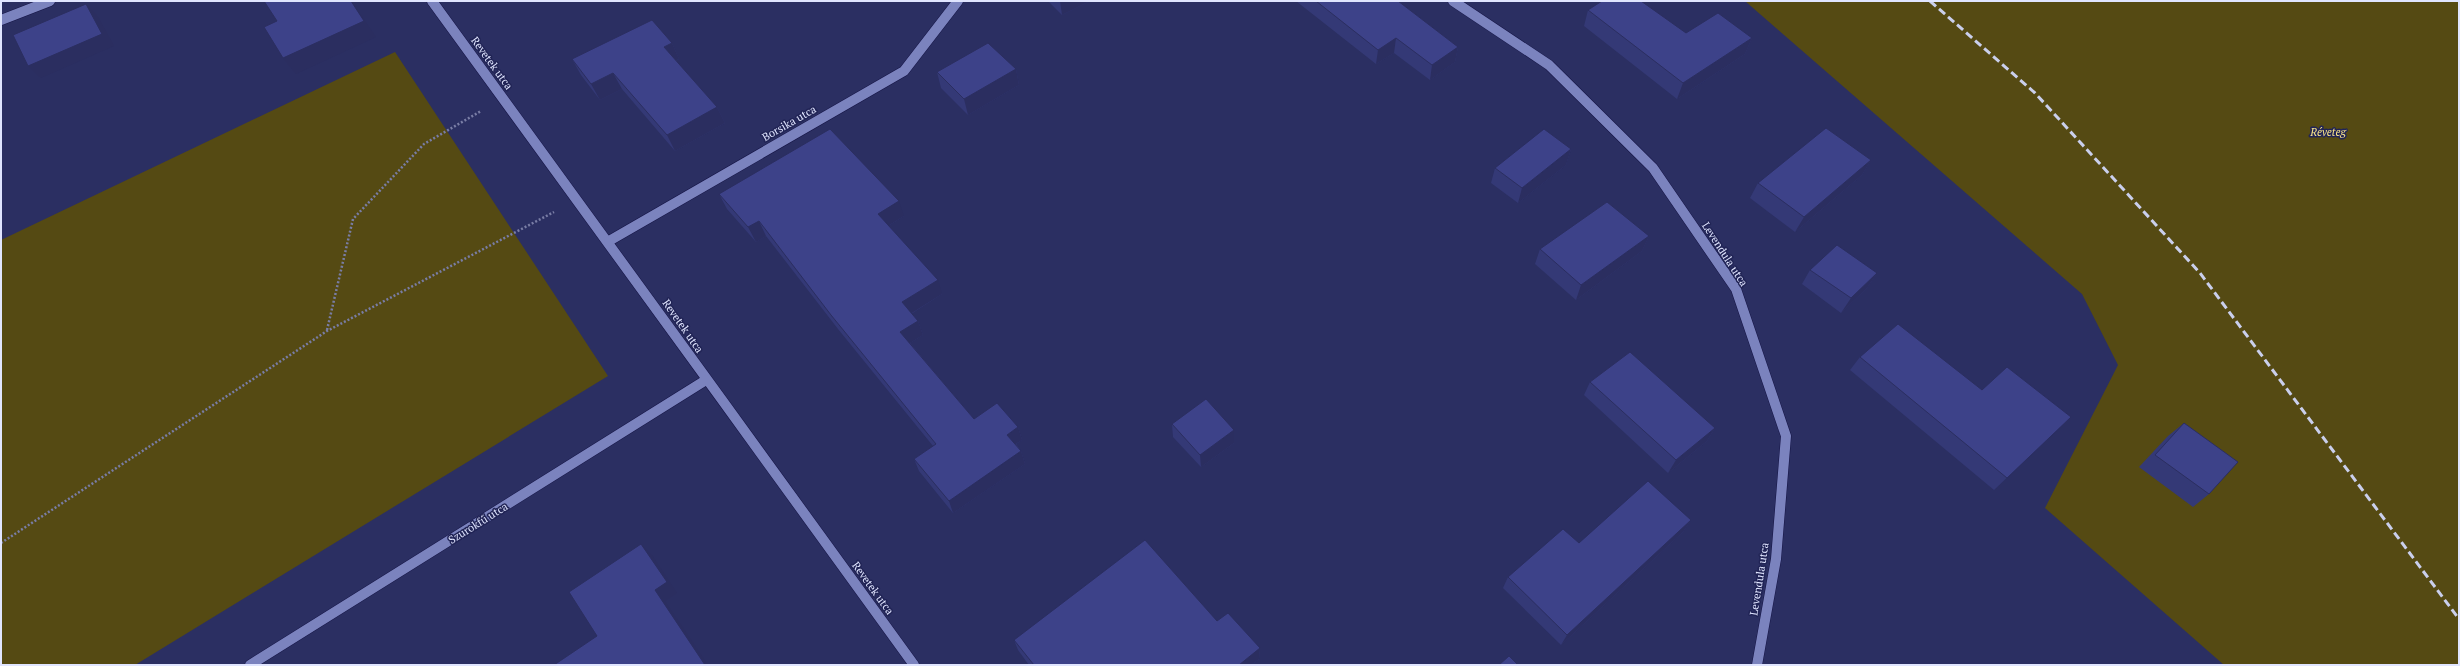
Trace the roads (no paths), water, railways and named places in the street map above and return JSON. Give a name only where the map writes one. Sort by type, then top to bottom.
[{"type":"street","points":[[1,20],[50,1]]},
{"type":"street","name":"Revetek utca","points":[[432,1],[609,241],[706,380],[914,665]]},
{"type":"street","name":"Borsika utca","points":[[609,241],[904,70],[958,1]]},
{"type":"street","name":"Levendula utca","points":[[1453,1],[1549,65],[1653,168],[1736,289],[1786,436],[1776,559],[1757,665]]},
{"type":"street","name":"Szurokfű utca","points":[[250,665],[706,380]]},
{"type":"railway","points":[[1930,1],[2035,93],[2200,273],[2459,619]]},
{"type":"park label","name":"Réveteg","points":[[2328,132]]}]
